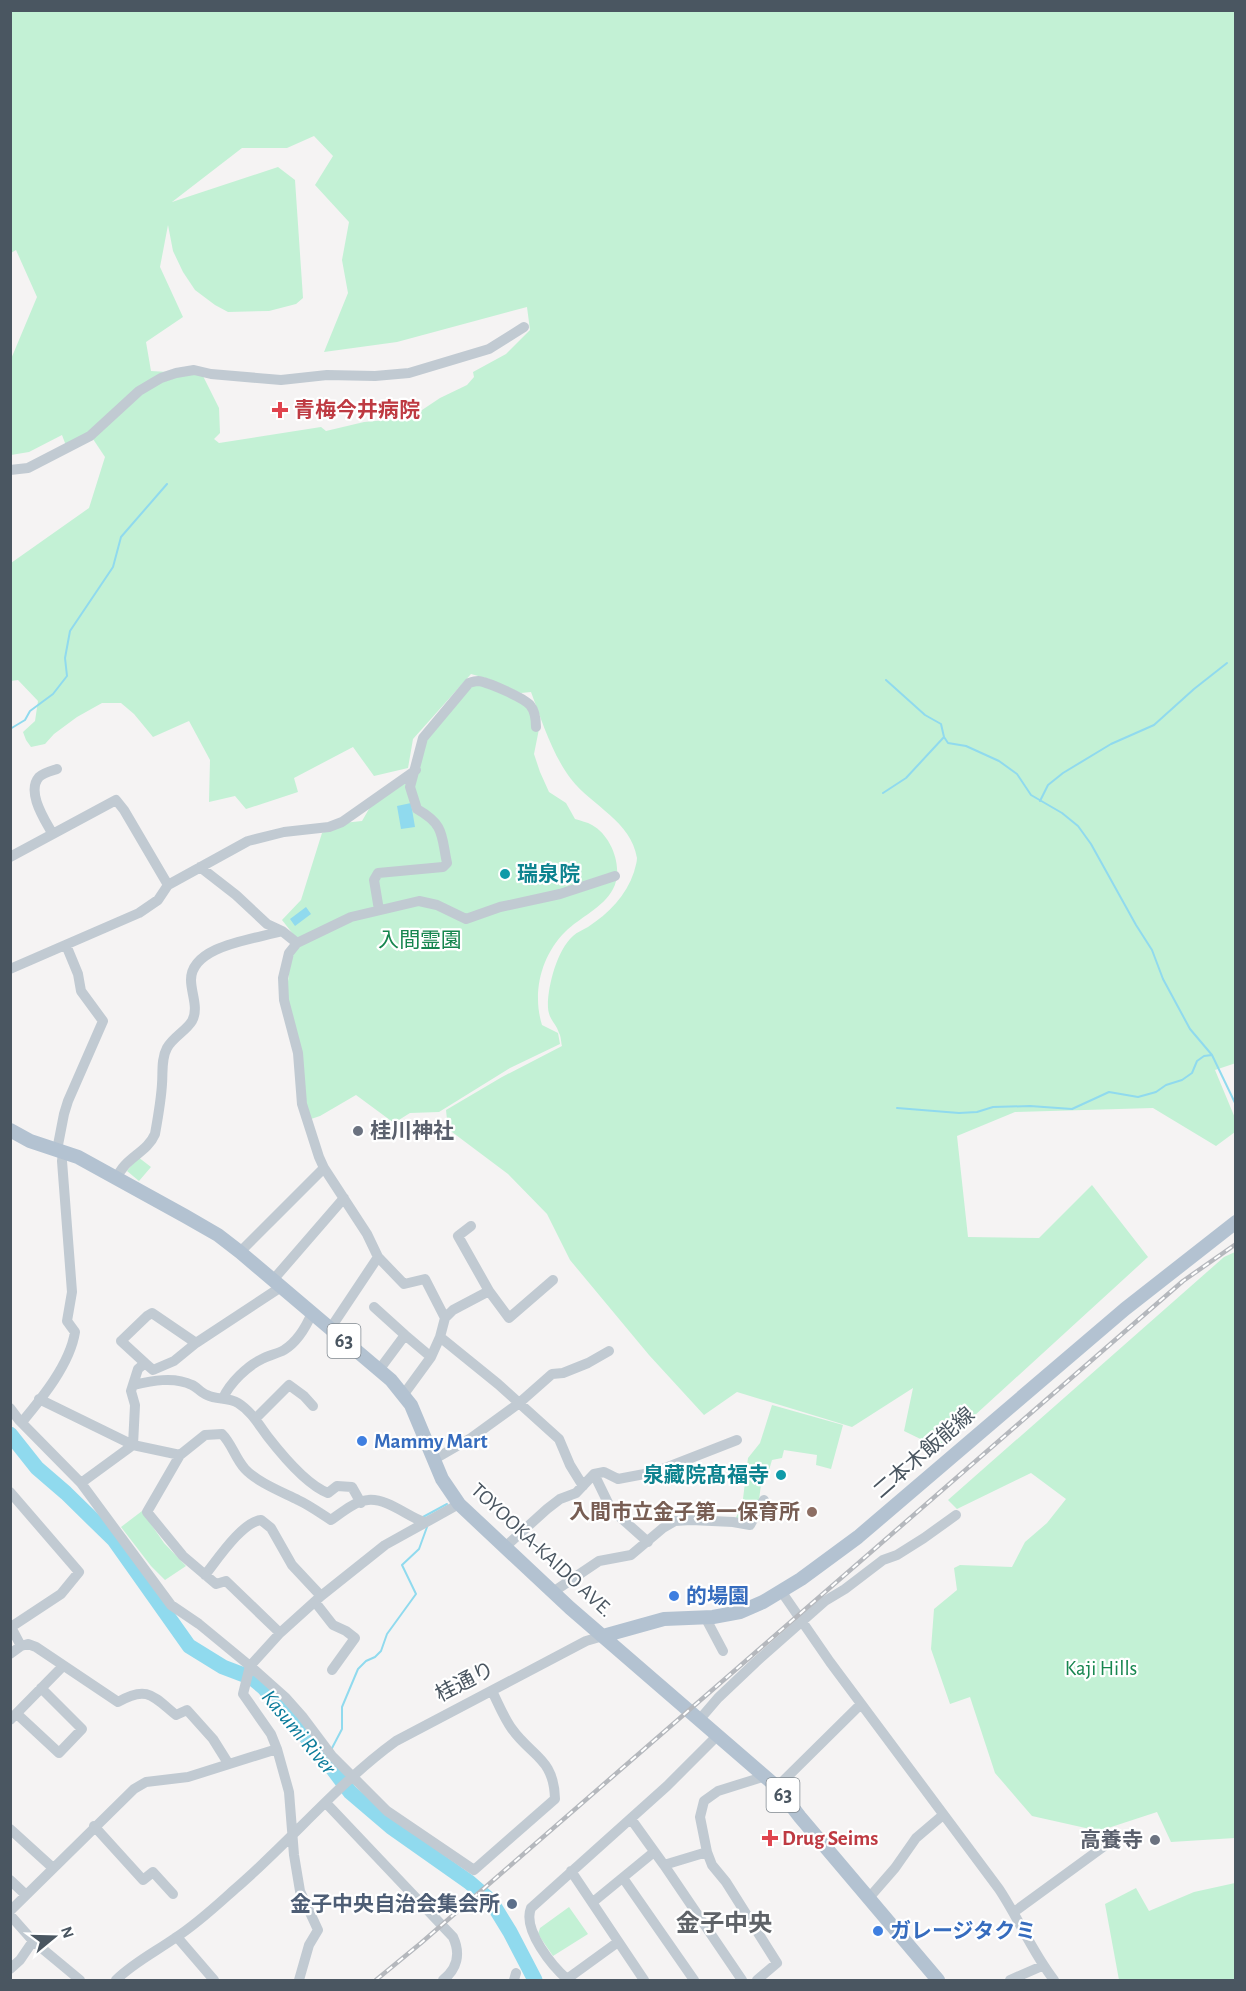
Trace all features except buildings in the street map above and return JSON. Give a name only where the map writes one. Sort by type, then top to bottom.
[{"type":"main road","name":"TOYOOKA-KAIDO AVE.","points":[[10,1130],[30,1141],[78,1157],[218,1235],[379,1370],[404,1394],[442,1479],[459,1504],[553,1592],[766,1776],[938,1980]]},
{"type":"main road","name":"二本木飯能線","points":[[603,1636],[664,1619],[740,1612],[781,1591],[820,1566],[858,1537],[1125,1309],[1236,1222]]},
{"type":"street","points":[[10,470],[28,468],[90,436],[139,391],[161,378],[194,370],[211,374],[281,380],[327,375],[375,376],[409,373],[489,349],[524,327]]},
{"type":"street","points":[[380,910],[374,880],[378,873],[443,867],[447,863],[440,828],[429,816],[417,809],[410,786],[423,738],[472,682],[477,681],[525,701],[534,713],[536,727]]},
{"type":"street","points":[[52,833],[38,808],[36,784],[38,778],[43,774],[57,769]]},
{"type":"street","points":[[10,969],[139,913],[158,900],[168,885],[248,841],[261,836],[329,827],[342,822],[358,813],[416,770]]},
{"type":"street","points":[[10,857],[116,800],[168,885]]},
{"type":"street","points":[[200,867],[236,895],[267,924],[282,931],[297,943]]},
{"type":"street","points":[[445,1318],[425,1279],[404,1284],[378,1257],[368,1233],[324,1168],[302,1104],[298,1053],[283,993],[283,978],[289,952],[297,943],[351,916],[419,901],[437,905],[466,919],[500,907],[560,894],[615,876]]},
{"type":"street","points":[[117,1178],[119,1172],[131,1158],[152,1141],[155,1134],[163,1060],[167,1047],[192,1020],[195,1005],[191,981],[195,964],[205,955],[225,947],[282,931]]},
{"type":"street","points":[[22,1422],[67,1360],[75,1332],[67,1321],[72,1292],[60,1151],[64,1114],[68,1101],[103,1021],[81,991],[78,975],[66,945]]},
{"type":"street","points":[[240,1252],[324,1168]]},
{"type":"street","points":[[196,1343],[152,1313],[121,1341],[153,1370],[174,1361],[277,1284],[344,1198]]},
{"type":"street","points":[[471,1226],[458,1236],[489,1291],[509,1318],[553,1280]]},
{"type":"street","points":[[330,1329],[378,1257]]},
{"type":"street","points":[[404,1394],[431,1357],[445,1318],[453,1310],[489,1291]]},
{"type":"street","points":[[375,1307],[431,1357]]},
{"type":"street","points":[[224,1398],[228,1388],[259,1360],[289,1347],[306,1327],[312,1313]]},
{"type":"street","points":[[379,1370],[405,1335]]},
{"type":"street","points":[[440,1337],[559,1439],[570,1465],[583,1486]]},
{"type":"street","points":[[433,1460],[471,1438],[518,1404],[552,1374],[563,1373],[588,1363],[609,1351]]},
{"type":"street","points":[[134,1445],[135,1405],[131,1391],[138,1369],[145,1363]]},
{"type":"street","points":[[133,1385],[164,1380],[191,1384],[206,1395],[238,1403],[255,1419],[293,1466],[315,1485],[328,1493],[337,1486],[352,1487],[361,1503]]},
{"type":"street","points":[[255,1419],[289,1386],[304,1396],[313,1406]]},
{"type":"street","points":[[39,1399],[134,1445],[180,1455]]},
{"type":"street","points":[[10,1408],[81,1483],[171,1605],[199,1624],[250,1666],[302,1716],[329,1752],[387,1811],[474,1870],[555,1799],[555,1783],[551,1774],[541,1758],[512,1729],[492,1691]]},
{"type":"street","points":[[280,1633],[226,1581],[216,1584],[175,1548],[147,1512],[180,1455],[205,1435],[222,1434],[246,1470],[331,1520],[368,1500],[387,1504],[424,1522]]},
{"type":"street","points":[[505,1547],[560,1499],[576,1493],[594,1474],[604,1472],[618,1479],[655,1472],[736,1440]]},
{"type":"street","points":[[81,1483],[134,1445]]},
{"type":"street","points":[[594,1474],[611,1509],[648,1542]]},
{"type":"street","points":[[10,1492],[79,1572],[61,1594],[11,1626],[21,1646]]},
{"type":"street","points":[[553,1592],[599,1562],[631,1555],[675,1521],[733,1522],[750,1526],[764,1500]]},
{"type":"street","points":[[299,1980],[309,1945],[318,1930],[300,1891],[289,1792],[276,1749],[271,1734],[243,1694],[250,1666],[280,1633],[385,1545],[459,1504]]},
{"type":"street","points":[[700,1719],[718,1698],[825,1601],[854,1583],[883,1560],[897,1555],[956,1515]]},
{"type":"street","points":[[205,1575],[232,1539],[255,1520],[261,1520],[271,1528],[333,1625],[355,1638],[332,1670]]},
{"type":"street","points":[[781,1591],[861,1704],[986,1870],[1014,1912],[1042,1966],[1054,1980]]},
{"type":"street","points":[[705,1617],[723,1651]]},
{"type":"street","name":"桂通り","points":[[326,1803],[396,1741],[586,1641],[603,1636]]},
{"type":"street","points":[[10,1654],[28,1644],[86,1679],[118,1702],[145,1692],[176,1715],[187,1710],[213,1739],[228,1763]]},
{"type":"street","points":[[41,1689],[82,1729],[58,1753],[14,1717],[63,1666]]},
{"type":"street","points":[[777,1787],[861,1704]]},
{"type":"street","points":[[618,1941],[568,1980],[555,1967],[537,1940],[528,1916],[537,1901],[631,1819],[693,1762],[718,1735]]},
{"type":"street","points":[[80,1980],[33,1941],[10,1913],[123,1798],[146,1782],[188,1777],[276,1749]]},
{"type":"street","points":[[757,1980],[777,1963],[726,1882],[712,1865],[700,1817],[704,1801],[718,1791],[766,1776]]},
{"type":"street","points":[[116,1980],[177,1937],[246,1880],[326,1803],[453,1937],[458,1952],[455,1966],[443,1980]]},
{"type":"street","points":[[868,1899],[896,1868],[916,1838],[943,1815]]},
{"type":"street","points":[[631,1819],[742,1980]]},
{"type":"street","points":[[94,1826],[143,1880],[153,1872],[173,1894]]},
{"type":"street","points":[[10,1829],[53,1868]]},
{"type":"street","points":[[1014,1912],[1114,1839]]},
{"type":"street","points":[[593,1902],[654,1852]]},
{"type":"street","points":[[664,1865],[707,1852]]},
{"type":"street","points":[[571,1871],[618,1941],[639,1979]]},
{"type":"street","points":[[623,1878],[694,1980]]},
{"type":"street","points":[[10,1880],[26,1895]]},
{"type":"street","points":[[177,1937],[214,1980]]},
{"type":"street","points":[[10,1969],[20,1960],[33,1941]]},
{"type":"street","points":[[1010,1980],[1042,1966]]},
{"type":"green space","points":[[11,11],[1235,11],[1236,1063],[1215,1070],[1235,1118],[1235,1132],[1216,1146],[1153,1108],[1015,1112],[957,1136],[968,1237],[1039,1238],[1092,1185],[1148,1257],[939,1448],[904,1431],[913,1388],[852,1427],[737,1392],[704,1415],[649,1355],[570,1260],[547,1214],[508,1174],[448,1129],[446,1110],[502,1077],[562,1046],[560,1034],[550,1016],[548,1000],[551,980],[562,950],[576,933],[596,922],[616,903],[631,881],[637,862],[633,845],[627,834],[610,815],[580,789],[564,769],[548,737],[531,692],[521,693],[471,674],[413,739],[408,768],[374,776],[353,747],[294,778],[298,792],[246,809],[235,796],[209,802],[210,760],[189,721],[153,737],[134,714],[121,703],[102,703],[77,717],[54,734],[45,744],[31,747],[26,740],[23,732],[35,721],[38,701],[18,680],[11,681],[11,563],[89,508],[105,457],[93,439],[68,451],[62,435],[29,452],[11,455],[11,359],[37,297],[16,250],[11,253]],"holes":[[[314,136],[333,156],[315,185],[349,222],[342,260],[348,293],[324,352],[397,342],[527,307],[530,330],[506,354],[473,372],[474,377],[467,385],[440,398],[410,418],[364,422],[326,431],[321,427],[219,443],[214,439],[220,433],[219,408],[202,374],[151,371],[146,342],[183,317],[160,267],[168,225],[173,251],[183,272],[195,290],[215,305],[228,312],[269,311],[296,304],[303,298],[295,180],[278,167],[172,202],[242,148],[287,148]]]},
{"type":"green space","name":"入間霊園","points":[[469,680],[523,698],[539,729],[534,754],[549,792],[566,803],[575,819],[599,830],[614,854],[616,881],[609,896],[565,932],[550,952],[541,976],[538,1000],[542,1025],[558,1033],[560,1044],[510,1068],[439,1112],[410,1113],[394,1123],[356,1095],[311,1119],[287,991],[293,934],[282,920],[301,900],[322,833],[343,823],[362,821],[373,802],[411,776],[420,738]]},
{"type":"green space","points":[[138,1157],[151,1167],[139,1181],[127,1171]]},
{"type":"green space","name":"Kaji Hills","points":[[1235,1252],[1235,1838],[1171,1842],[1157,1812],[1099,1831],[1032,1816],[995,1773],[970,1697],[950,1704],[931,1649],[934,1609],[957,1590],[954,1568],[960,1565],[1012,1567],[1025,1542],[1047,1523],[1066,1499],[1031,1473],[957,1509],[948,1500],[1224,1257]]},
{"type":"green space","points":[[772,1405],[843,1425],[831,1469],[816,1465],[817,1455],[784,1450],[782,1458],[772,1460],[769,1470],[763,1469],[758,1508],[747,1523],[735,1519],[742,1507],[748,1458],[760,1443]]},
{"type":"green space","points":[[142,1511],[164,1543],[186,1566],[165,1580],[151,1566],[121,1527]]},
{"type":"green space","points":[[1235,1883],[1235,1980],[1119,1980],[1105,1904],[1136,1888],[1149,1911],[1194,1892]]},
{"type":"green space","points":[[569,1907],[588,1934],[553,1956],[538,1934],[540,1928]]},
{"type":"water","points":[[411,803],[415,827],[401,829],[397,806]]},
{"type":"water","points":[[306,907],[311,914],[295,926],[290,919]]},
{"type":"waterway","points":[[10,729],[25,720],[30,711],[53,694],[67,676],[65,658],[70,631],[113,567],[121,537],[167,484]]},
{"type":"waterway","points":[[1040,801],[1048,785],[1063,773],[1111,744],[1154,725],[1227,663]]},
{"type":"waterway","points":[[886,680],[925,715],[941,724],[948,743],[966,746],[999,761],[1017,774],[1031,795],[1062,813],[1078,826],[1091,844],[1152,950],[1163,979],[1190,1029],[1212,1055]]},
{"type":"waterway","points":[[883,793],[906,778],[944,737]]},
{"type":"waterway","points":[[897,1108],[959,1113],[977,1112],[993,1107],[1030,1106],[1072,1109],[1109,1092],[1138,1097],[1156,1092],[1166,1085],[1182,1080],[1192,1073],[1197,1061],[1204,1056],[1212,1055],[1236,1105]]},
{"type":"waterway","name":"Kasumi River","points":[[10,1434],[37,1468],[114,1540],[189,1646],[223,1667],[252,1678],[264,1688],[326,1760],[350,1792],[391,1827],[469,1882],[491,1901],[535,1980]]},
{"type":"waterway","points":[[423,1517],[447,1504]]},
{"type":"waterway","points":[[331,1750],[342,1729],[342,1707],[358,1669],[381,1651],[387,1634],[416,1594],[402,1565],[419,1549],[427,1527]]},
{"type":"railway","points":[[376,1980],[1183,1281],[1236,1244]]},
{"type":"place","name":"青梅今井病院","points":[[280,410]]},
{"type":"place","name":"瑞泉院","points":[[505,874]]},
{"type":"place","name":"桂川神社","points":[[358,1131]]},
{"type":"place","name":"Mammy Mart","points":[[362,1441]]},
{"type":"place","name":"泉藏院髙福寺","points":[[781,1475]]},
{"type":"place","name":"入間市立金子第一保育所","points":[[812,1512]]},
{"type":"place","name":"的場園","points":[[674,1596]]},
{"type":"place","name":"Drug Seims","points":[[770,1838]]},
{"type":"place","name":"高養寺","points":[[1155,1840]]},
{"type":"place","name":"金子中央自治会集会所","points":[[512,1904]]},
{"type":"place","name":"ガレージタクミ","points":[[878,1931]]},
{"type":"district","name":"金子中央","points":[[724,1924]]}]
